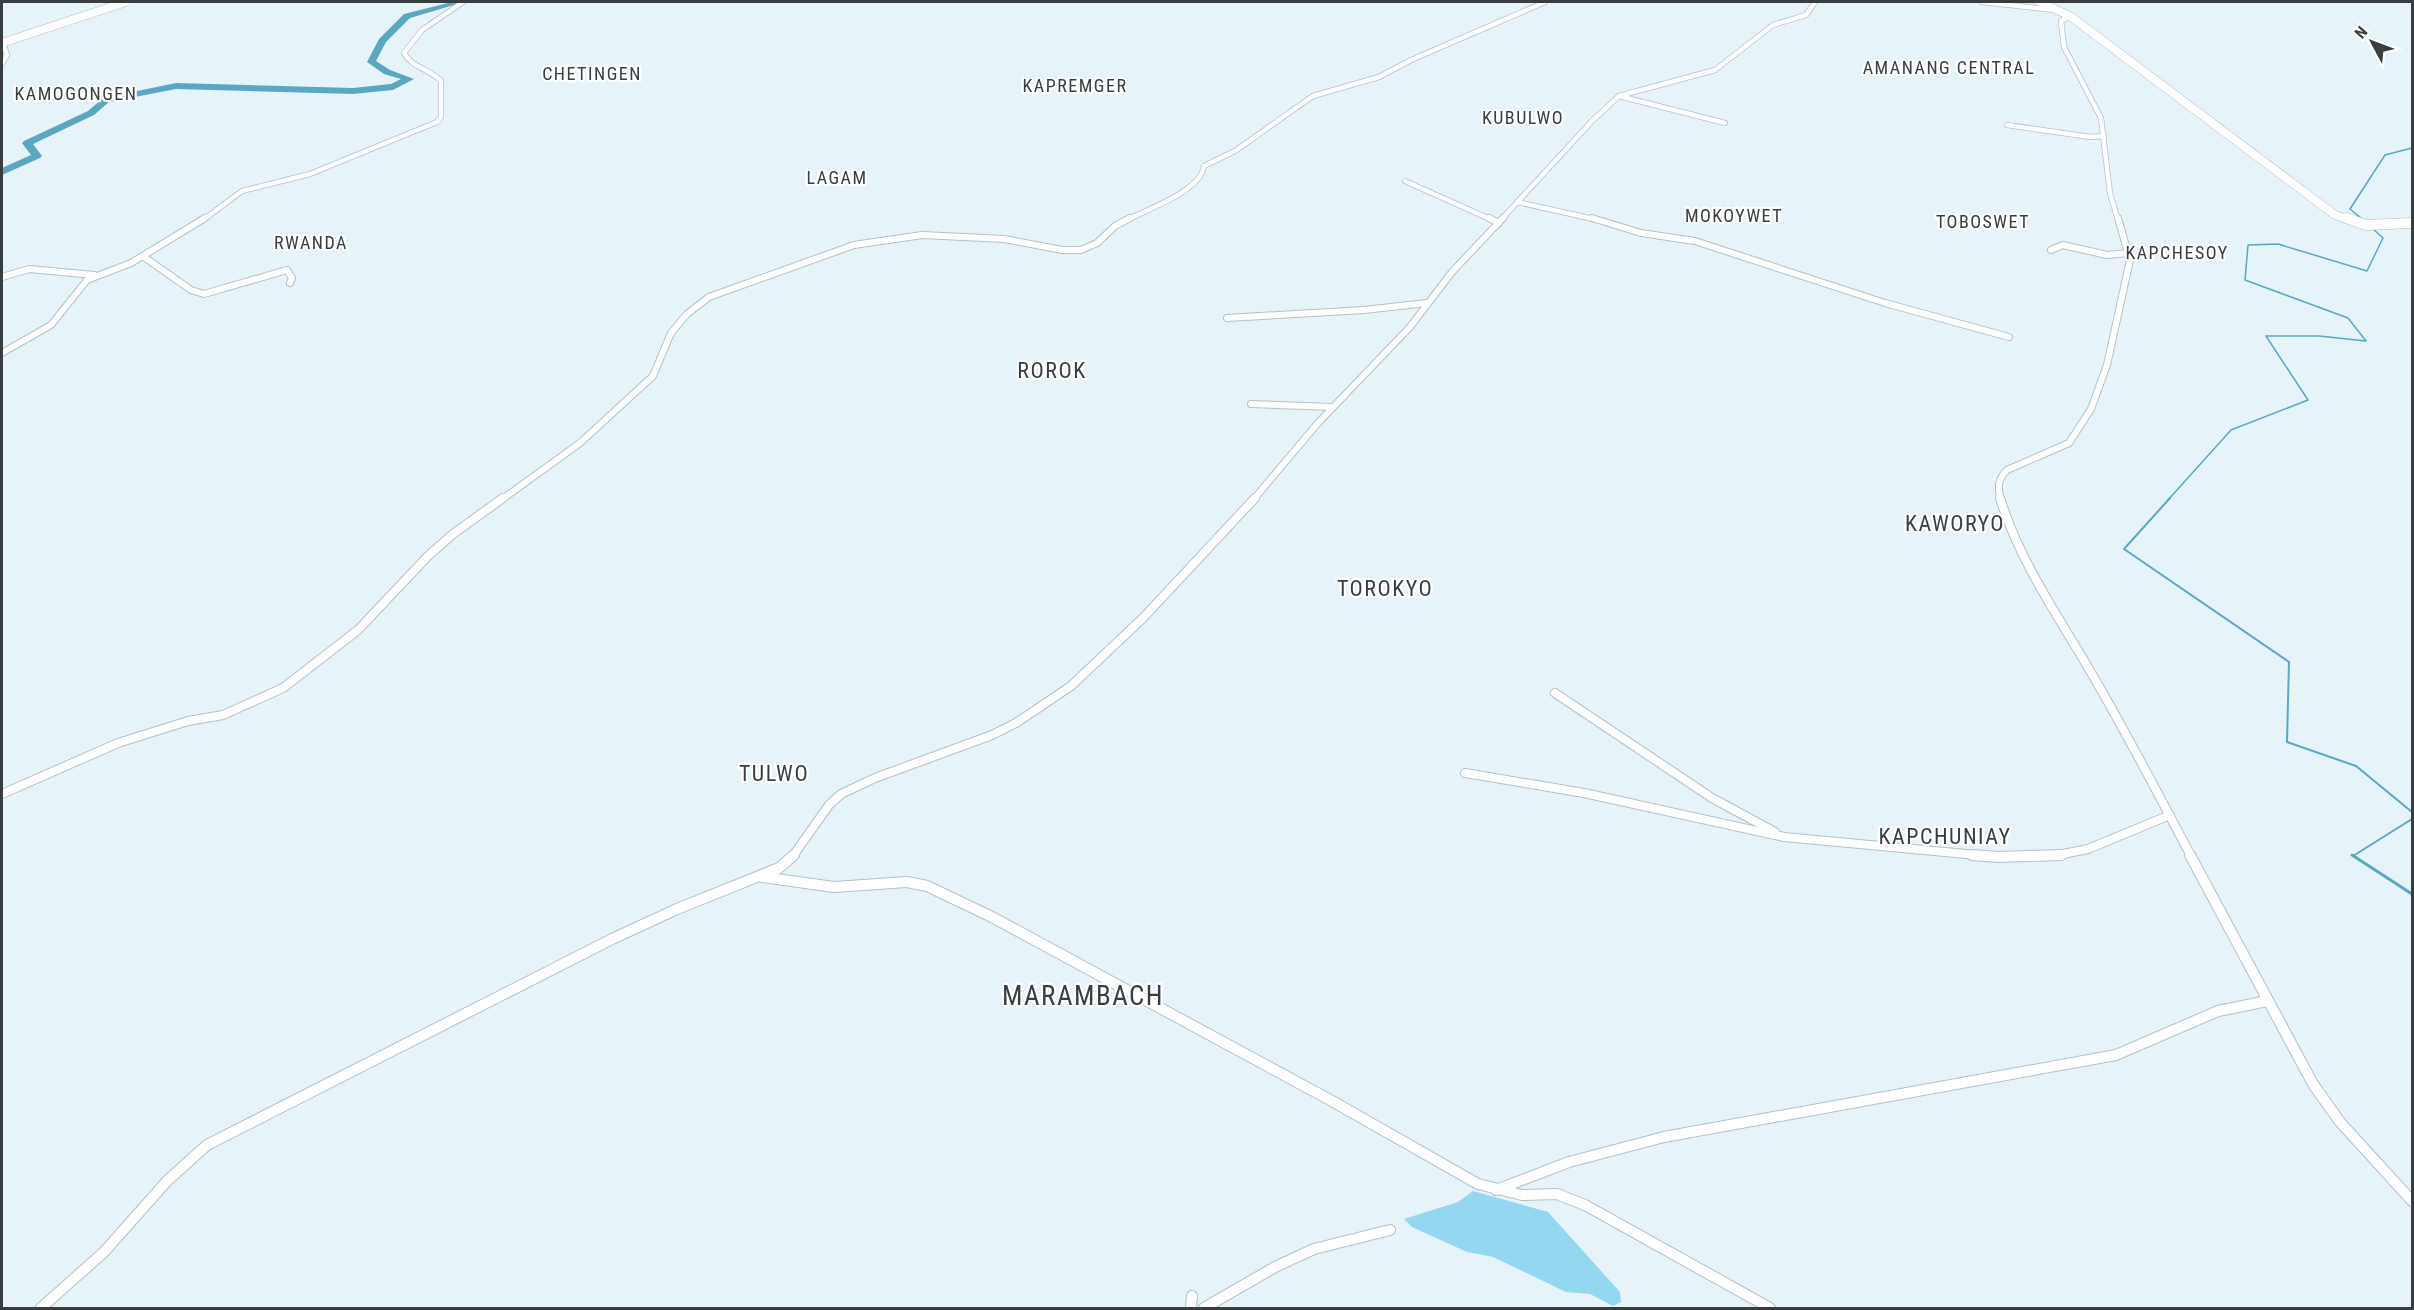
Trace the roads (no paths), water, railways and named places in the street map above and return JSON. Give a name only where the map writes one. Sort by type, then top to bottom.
[{"type":"main road","points":[[2,43],[126,2]]},
{"type":"main road","points":[[2040,2],[2070,16],[2118,55],[2146,71],[2335,215],[2366,225],[2412,223]]},
{"type":"street","points":[[2,353],[39,334],[51,325],[80,287],[99,275],[144,257],[209,216],[242,191],[310,174],[437,122],[441,117],[441,81],[434,72],[410,62],[404,53],[422,30],[463,2]]},
{"type":"street","points":[[2,794],[118,743],[188,721],[223,714],[283,688],[358,630],[403,586],[428,556],[453,534],[572,448],[605,421],[653,376],[658,369],[666,342],[677,324],[709,297],[835,251],[896,237],[946,234],[1004,239],[1062,250],[1090,247],[1115,225],[1195,185],[1203,175],[1204,166],[1235,151],[1304,101],[1325,91],[1379,77],[1411,60],[1545,2]]},
{"type":"street","points":[[41,1308],[104,1252],[167,1181],[207,1145],[612,939],[677,909],[779,868],[793,856],[829,805],[841,794],[875,778],[992,735],[1016,723],[1071,686],[1143,618],[1236,520],[1333,407],[1410,327],[1452,272],[1618,96],[1715,70],[1741,52],[1767,29],[1782,21],[1806,15],[1815,2]]},
{"type":"street","points":[[1982,2],[2055,10]]},
{"type":"street","points":[[2070,16],[2061,21],[2064,47],[2101,118],[2110,193],[2118,228],[2129,253],[2128,273],[2107,365],[2091,409],[2068,443],[2007,470],[2001,476],[1997,488],[2007,520],[2033,578],[2087,665],[2170,815],[2313,1084],[2347,1130],[2412,1201]]},
{"type":"street","points":[[2,43],[7,55],[2,64]]},
{"type":"street","points":[[1618,96],[1725,123]]},
{"type":"street","points":[[2007,124],[2090,137],[2104,136]]},
{"type":"street","points":[[1405,181],[1499,223]]},
{"type":"street","points":[[1517,202],[1603,221],[1641,233],[1695,242],[1885,303],[2009,337]]},
{"type":"street","points":[[2051,250],[2063,245],[2107,255],[2129,253]]},
{"type":"street","points":[[144,257],[191,290],[204,294],[287,270],[292,278],[290,283]]},
{"type":"street","points":[[2,278],[29,269],[59,274],[99,275]]},
{"type":"street","points":[[1227,318],[1364,310],[1427,303]]},
{"type":"street","points":[[1251,404],[1333,407]]},
{"type":"street","points":[[1555,693],[1712,798],[1784,837]]},
{"type":"street","points":[[1465,773],[1584,793],[1784,837],[1998,857],[2049,857],[2088,849],[2170,815]]},
{"type":"street","points":[[760,877],[834,887],[908,882],[927,886],[992,917],[1386,1130],[1478,1184],[1522,1195],[1557,1194],[1584,1205],[1770,1308]]},
{"type":"street","points":[[1495,1190],[1569,1162],[1664,1137],[2116,1055],[2218,1011],[2267,1001]]},
{"type":"street","points":[[1204,1308],[1275,1267],[1314,1249],[1390,1230]]},
{"type":"street","points":[[1191,1308],[1192,1296]]},
{"type":"waterway","points":[[2,172],[37,156],[27,143],[91,113],[106,100],[176,86],[353,91],[393,87],[409,79],[387,72],[371,62],[382,41],[407,16],[460,2]]},
{"type":"waterway","points":[[2361,218],[2350,209],[2385,155],[2412,148]]},
{"type":"waterway","points":[[2,173],[6,171]]},
{"type":"waterway","points":[[2168,500],[2231,430],[2308,400],[2266,336],[2319,336],[2366,341],[2348,318],[2245,280],[2248,245],[2278,244],[2367,271],[2383,238],[2372,228]]},
{"type":"waterway","points":[[2170,498],[2124,549],[2289,662],[2287,742],[2356,766],[2412,812]]},
{"type":"waterway","points":[[2353,856],[2412,819]]},
{"type":"waterway","points":[[2353,856],[2412,894]]},
{"type":"district","name":"AMANANG CENTRAL","points":[[1949,67]]},
{"type":"district","name":"CHETINGEN","points":[[592,73]]},
{"type":"district","name":"KAPREMGER","points":[[1075,85]]},
{"type":"district","name":"KAMOGONGEN","points":[[76,93]]},
{"type":"district","name":"KUBULWO","points":[[1523,117]]},
{"type":"district","name":"LAGAM","points":[[837,177]]},
{"type":"district","name":"MOKOYWET","points":[[1734,215]]},
{"type":"district","name":"TOBOSWET","points":[[1983,221]]},
{"type":"district","name":"RWANDA","points":[[311,242]]},
{"type":"district","name":"KAPCHESOY","points":[[2177,252]]},
{"type":"district","name":"ROROK","points":[[1052,370]]},
{"type":"district","name":"KAWORYO","points":[[1955,523]]},
{"type":"district","name":"TOROKYO","points":[[1385,588]]},
{"type":"district","name":"TULWO","points":[[774,773]]},
{"type":"district","name":"KAPCHUNIAY","points":[[1945,836]]},
{"type":"district","name":"MARAMBACH","points":[[1083,996]]}]
